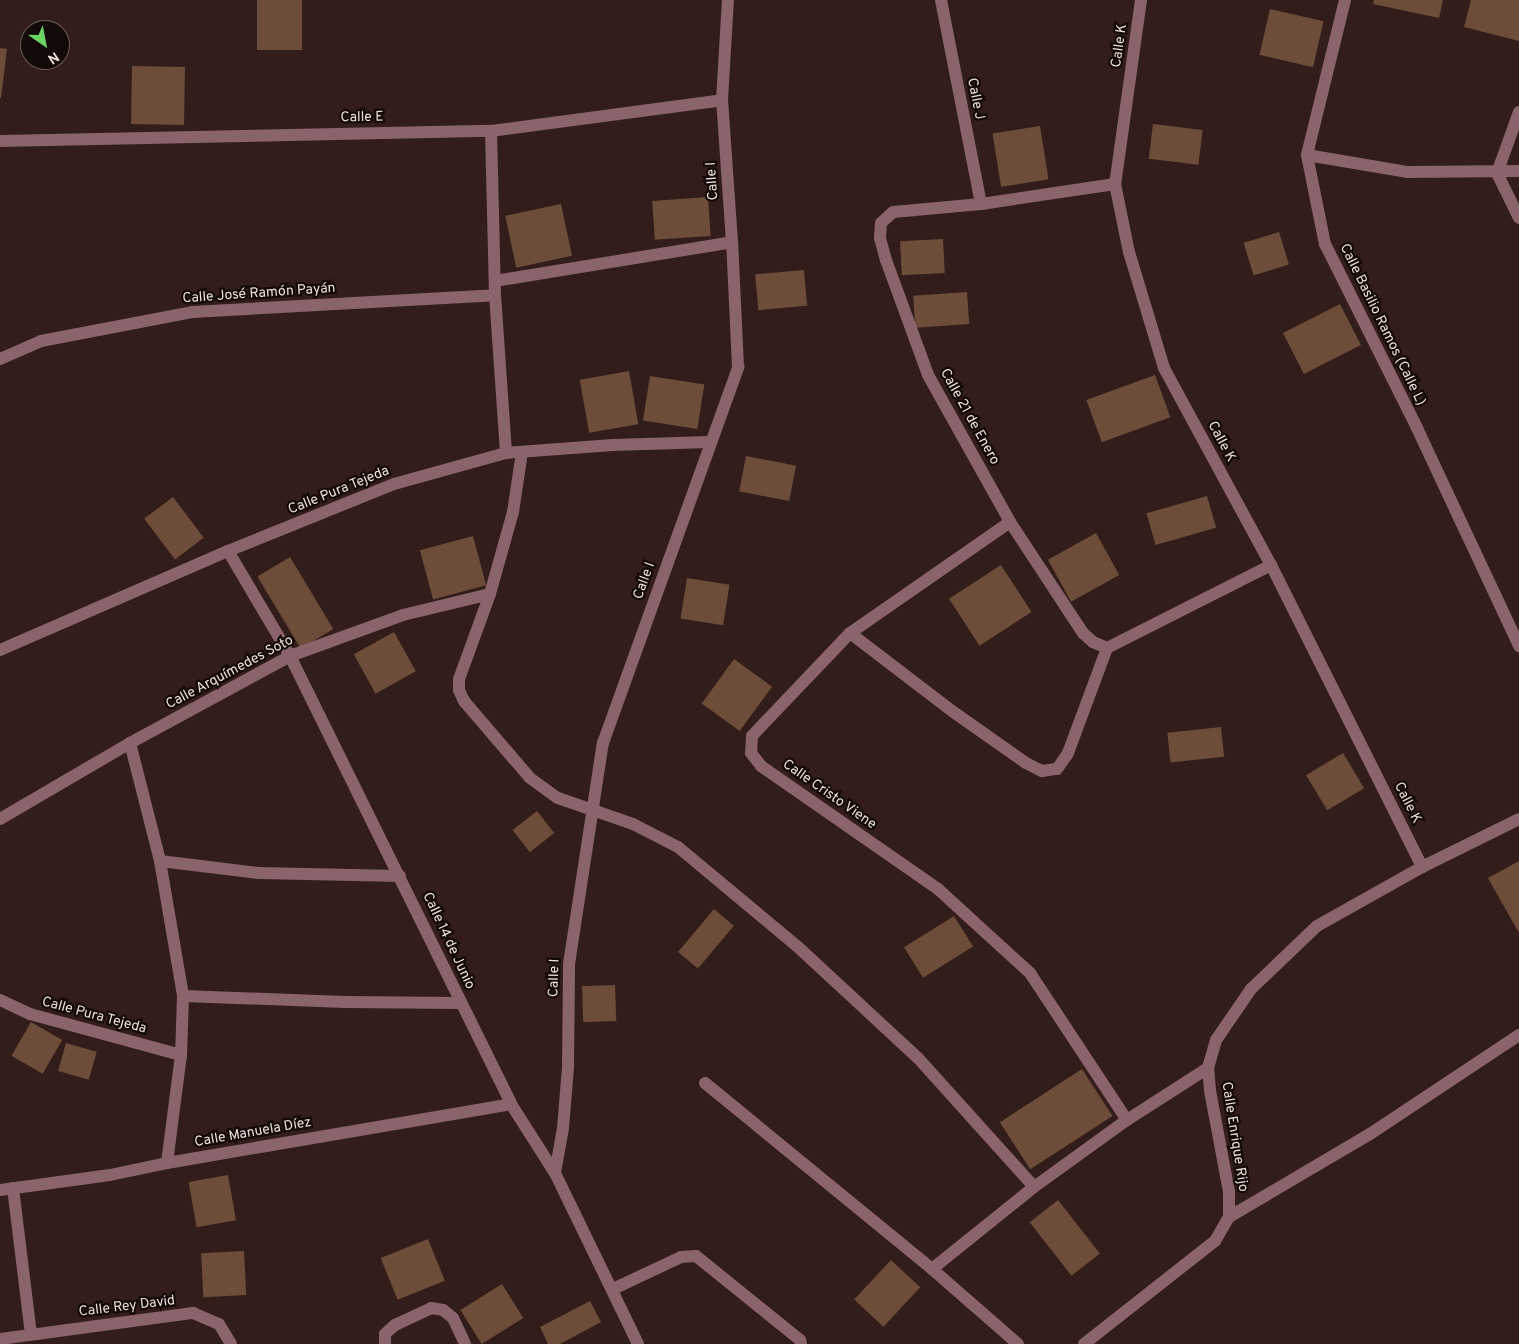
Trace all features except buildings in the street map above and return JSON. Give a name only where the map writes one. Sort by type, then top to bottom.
[{"type":"street","name":"Calle I","points":[[555,1173],[564,1119],[569,964],[603,743],[738,367],[722,100],[728,0]]},
{"type":"street","name":"Calle J","points":[[941,0],[981,204]]},
{"type":"street","name":"Calle K","points":[[1142,0],[1115,184],[1129,252],[1164,368],[1271,565],[1422,867]]},
{"type":"street","name":"Calle Basilio Ramos (Calle L)","points":[[1345,0],[1307,155],[1326,244],[1417,428],[1519,646]]},
{"type":"street","name":"Calle E","points":[[0,140],[491,131],[722,100]]},
{"type":"street","points":[[1519,112],[1497,172],[1519,218]]},
{"type":"street","points":[[491,131],[495,295],[506,453]]},
{"type":"street","points":[[1307,155],[1407,172],[1519,171]]},
{"type":"street","name":"Calle 21 de Enero","points":[[1107,648],[1092,642],[1083,633],[1010,522],[928,374],[880,238],[881,223],[893,212],[981,204],[1115,184]]},
{"type":"street","points":[[495,281],[732,242]]},
{"type":"street","name":"Calle José Ramón Payán","points":[[0,359],[41,341],[193,312],[495,295]]},
{"type":"street","name":"Calle Pura Tejeda","points":[[0,650],[228,551],[394,484],[506,453],[613,445],[710,442]]},
{"type":"street","points":[[522,452],[514,512],[490,594],[459,679],[458,690],[464,701],[530,778],[558,798],[633,824],[678,847],[798,947],[918,1058],[1034,1186]]},
{"type":"street","name":"Calle Cristo Viene","points":[[1010,522],[850,633],[752,736],[751,753],[761,766],[938,889],[1030,973],[1127,1120]]},
{"type":"street","name":"Calle 14 de Junio","points":[[228,551],[290,656],[511,1104],[555,1173],[613,1289],[638,1344]]},
{"type":"street","points":[[850,633],[952,711],[1026,763],[1042,771],[1057,769],[1068,754],[1107,648],[1271,565]]},
{"type":"street","name":"Calle Arquímedes Soto","points":[[0,819],[130,743],[290,656],[403,615],[490,594]]},
{"type":"street","points":[[130,743],[160,861],[183,996],[181,1055],[167,1163]]},
{"type":"street","name":"Calle Enrique Rijo","points":[[1229,1217],[1229,1192],[1210,1090],[1208,1068],[1216,1040],[1250,989],[1317,926],[1422,867],[1519,819]]},
{"type":"street","points":[[160,861],[258,873],[400,876]]},
{"type":"street","points":[[183,996],[345,1002],[461,1003]]},
{"type":"street","name":"Calle Pura Tejeda","points":[[0,1000],[30,1014],[181,1055]]},
{"type":"street","points":[[1084,1344],[1214,1241],[1229,1217],[1370,1134],[1519,1035]]},
{"type":"street","points":[[932,1269],[1034,1186],[1127,1120],[1208,1068]]},
{"type":"street","points":[[705,1083],[932,1269],[1018,1344]]},
{"type":"street","name":"Calle Manuela Díez","points":[[0,1190],[110,1176],[167,1163],[511,1104]]},
{"type":"street","points":[[13,1188],[31,1334]]},
{"type":"street","points":[[613,1289],[681,1257],[696,1256],[800,1340],[801,1344]]},
{"type":"street","points":[[385,1344],[385,1334],[395,1325],[431,1308],[444,1310],[453,1318],[466,1344]]},
{"type":"street","name":"Calle Rey David","points":[[0,1339],[15,1340],[31,1334],[193,1313],[220,1324],[232,1344]]}]
